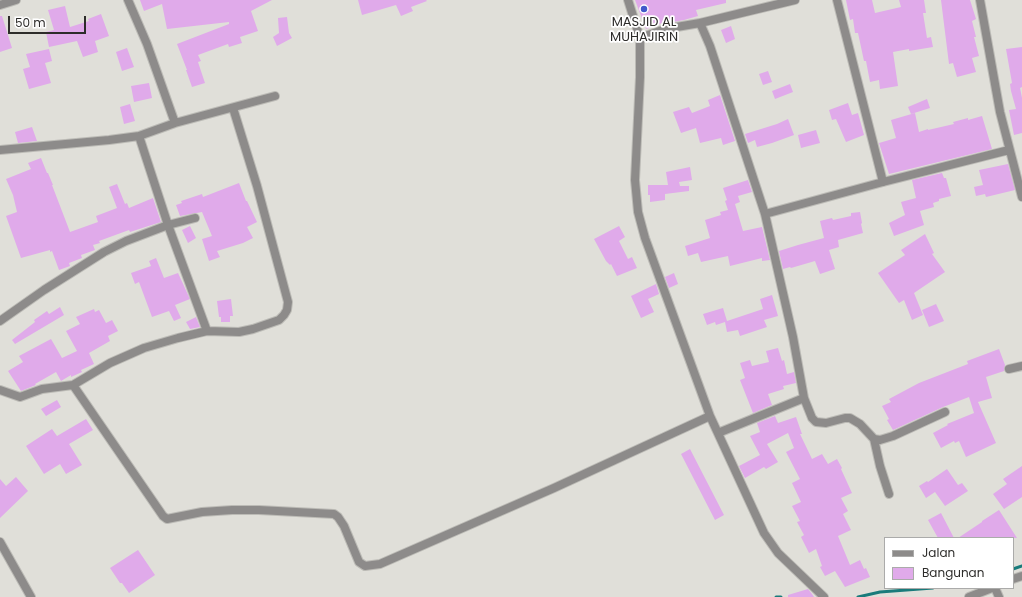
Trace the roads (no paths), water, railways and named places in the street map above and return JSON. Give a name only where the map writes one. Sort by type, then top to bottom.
[{"type":"street","points":[[128,0],[150,51],[175,123]]},
{"type":"street","points":[[628,0],[640,38],[640,77],[635,180],[638,212],[645,238],[710,416],[764,533],[770,543],[824,597]]},
{"type":"street","points":[[640,38],[665,29],[700,23],[795,0]]},
{"type":"street","points":[[837,0],[883,182]]},
{"type":"street","points":[[980,0],[1000,112],[1022,197]]},
{"type":"street","points":[[0,5],[12,1]]},
{"type":"street","points":[[700,23],[712,53],[765,214],[793,337],[804,398],[812,418],[816,422],[826,423],[850,418],[860,424],[874,439],[890,494]]},
{"type":"street","points":[[0,150],[139,136],[175,123],[275,96]]},
{"type":"street","points":[[0,390],[20,397],[42,389],[73,385],[110,363],[144,348],[208,331],[227,333],[253,329],[279,320],[284,315],[287,310],[288,302],[257,186],[233,108]]},
{"type":"street","points":[[139,136],[168,225],[208,331]]},
{"type":"street","points":[[765,214],[1009,150]]},
{"type":"street","points":[[0,321],[44,290],[104,252],[126,241],[168,225],[195,218]]},
{"type":"street","points":[[1009,369],[1022,366]]},
{"type":"street","points":[[73,385],[163,516],[167,519],[202,512],[232,510],[334,514],[344,526],[359,562],[365,566],[380,564],[554,488],[710,416]]},
{"type":"street","points":[[718,433],[804,398]]},
{"type":"street","points":[[874,439],[880,440],[893,436],[945,412]]},
{"type":"street","points":[[0,542],[30,597]]},
{"type":"street","points":[[969,597],[990,589]]},
{"type":"waterway","points":[[1014,569],[1022,566]]},
{"type":"waterway","points":[[858,597],[880,592],[920,589]]},
{"type":"waterway","points":[[776,597],[781,597]]},
{"type":"place","name":"MASJID AL MUHAJIRIN","points":[[644,9]]}]
